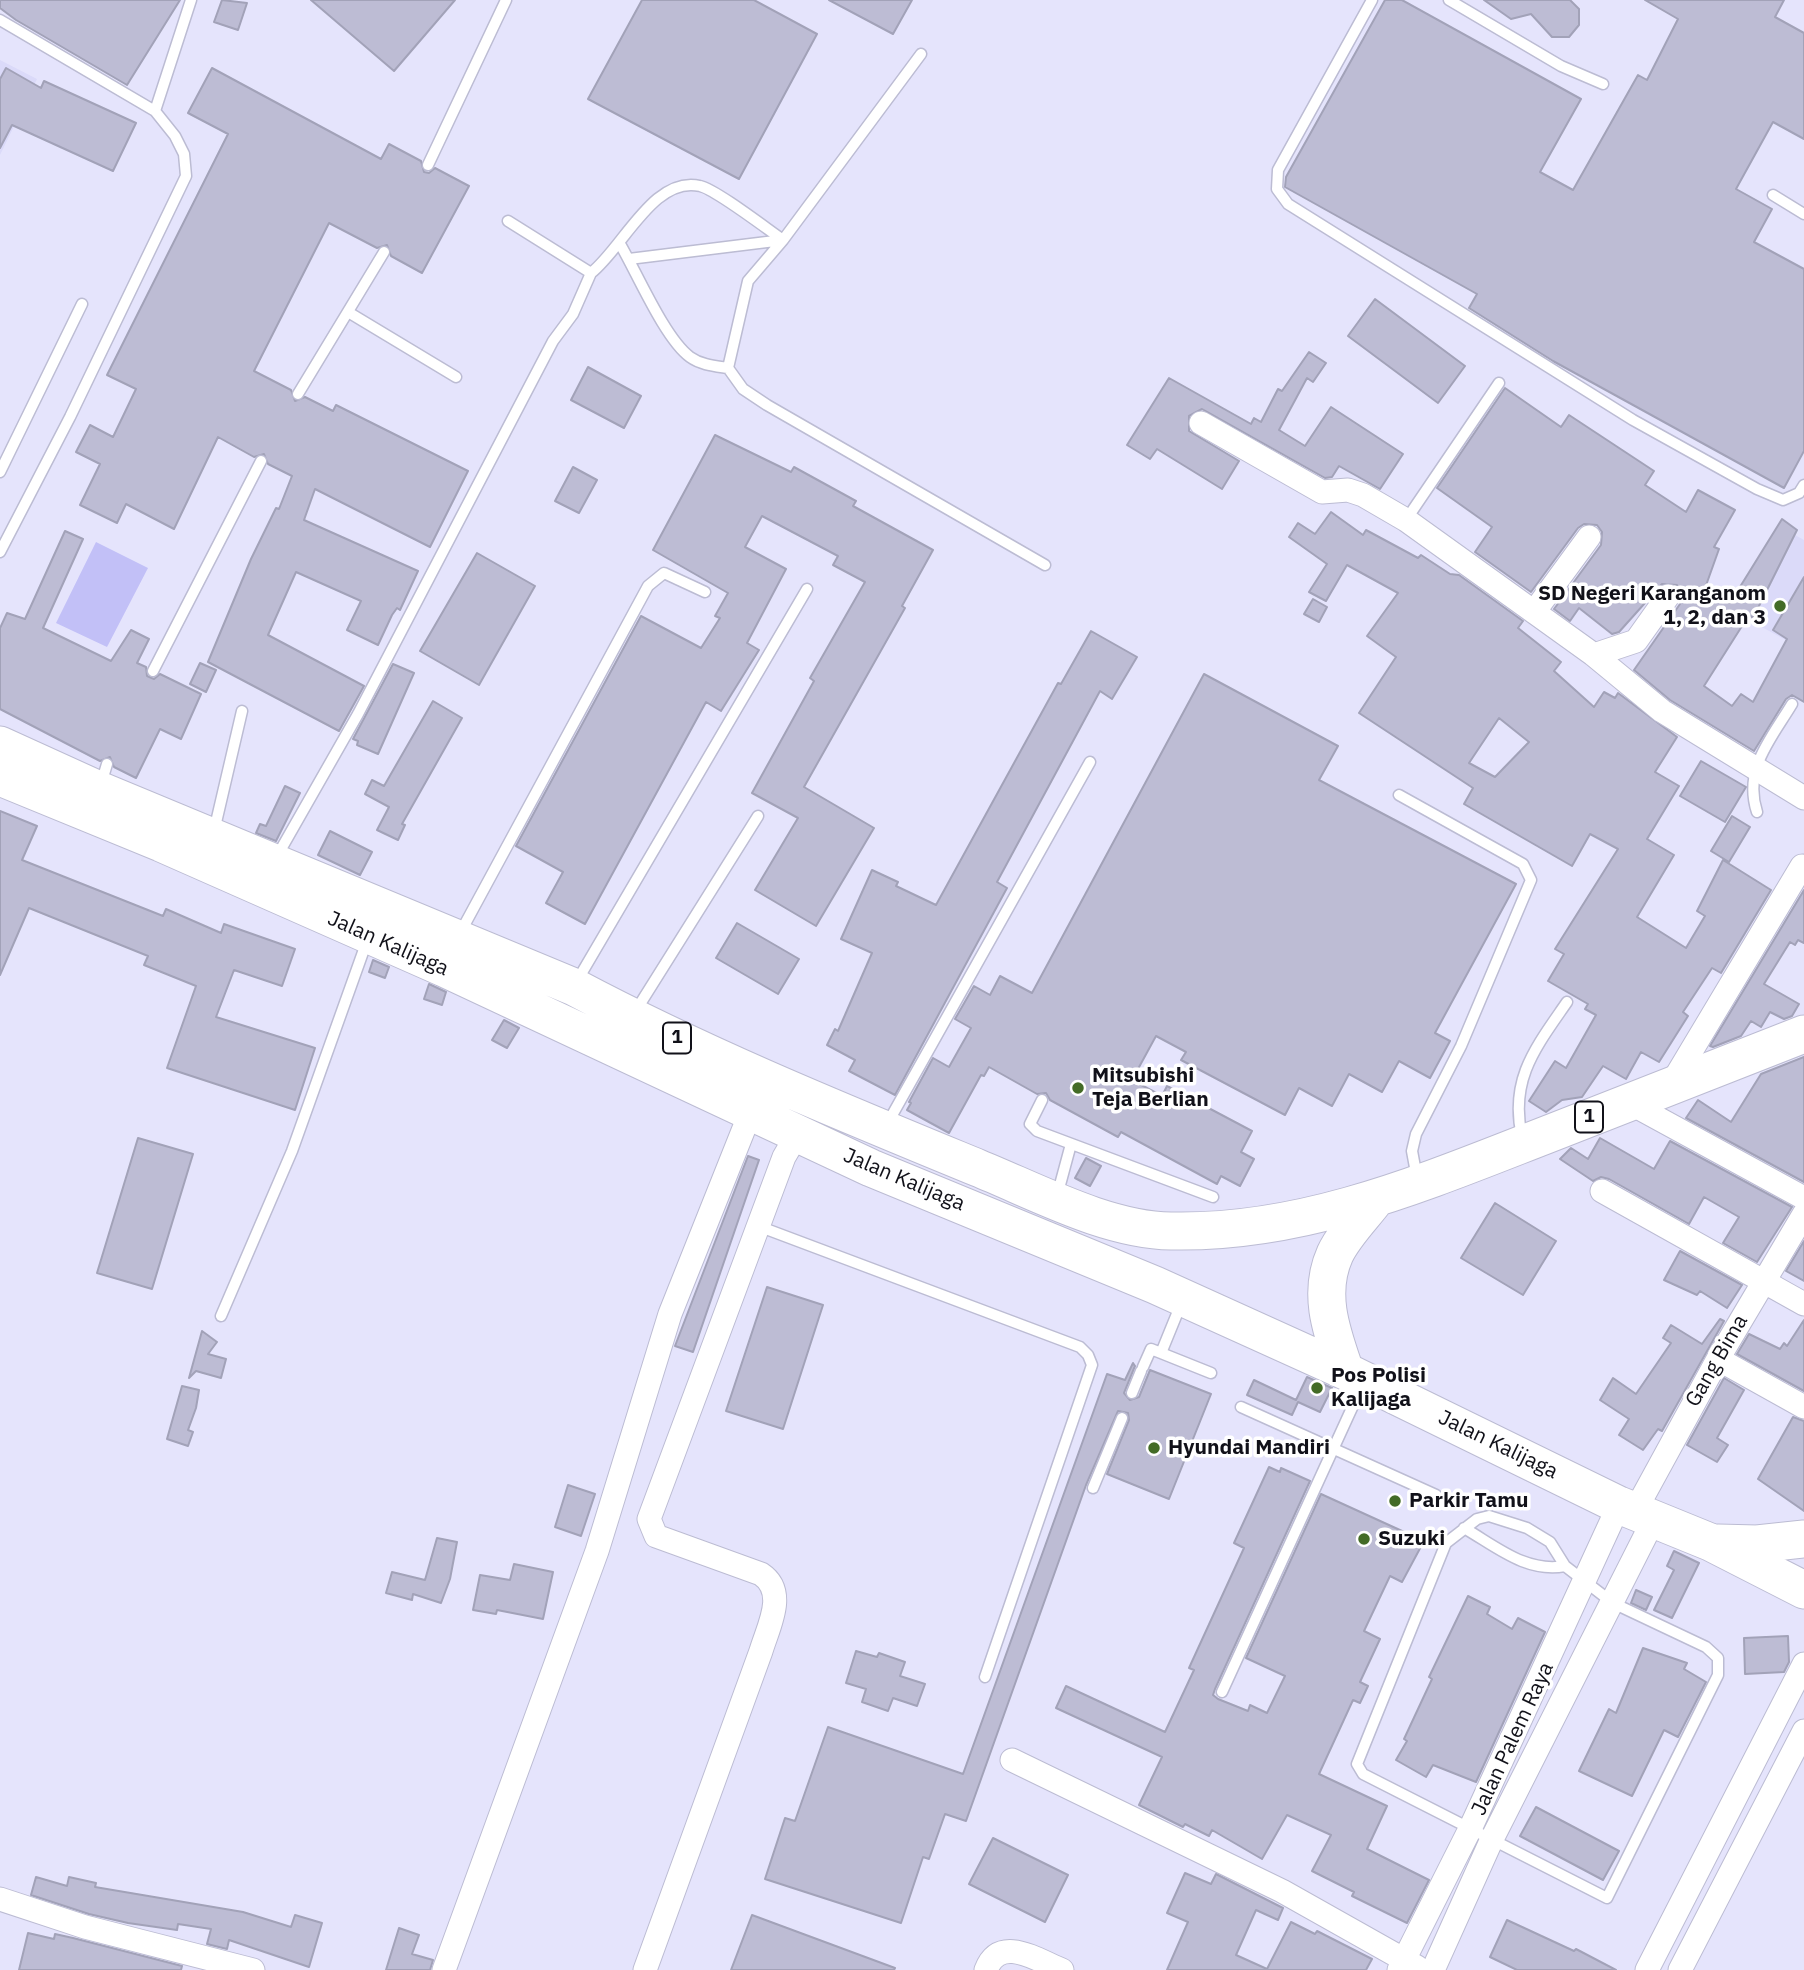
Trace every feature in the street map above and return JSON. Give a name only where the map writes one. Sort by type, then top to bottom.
[{"type":"highway","name":"Jalan Kalijaga","points":[[0,745],[103,777],[213,837],[574,987],[631,1017],[883,1129],[1100,1217],[1167,1231],[1222,1231],[1280,1222],[1375,1200]]},
{"type":"highway","name":"Jalan Kalijaga","points":[[0,776],[161,843],[370,936],[871,1168],[1183,1298],[1355,1375],[1636,1512],[1710,1542],[1804,1590]]},
{"type":"highway","name":"1","points":[[1375,1200],[1804,1034]]},
{"type":"highway","points":[[871,1168],[883,1129]]},
{"type":"highway","points":[[1355,1375],[1327,1318],[1327,1288],[1335,1253],[1375,1200]]},
{"type":"highway","name":"1","points":[[1710,1542],[1757,1544],[1804,1539]]},
{"type":"street","points":[[1202,423],[1322,492],[1348,490],[1406,520],[1594,655],[1662,711],[1804,798]]},
{"type":"street","points":[[1534,612],[1589,537]]},
{"type":"street","points":[[1594,655],[1636,641],[1668,596]]},
{"type":"street","points":[[1669,1088],[1802,866]]},
{"type":"street","points":[[1628,1102],[1804,1198]]},
{"type":"street","points":[[443,1970],[597,1551],[670,1314],[751,1111]]},
{"type":"street","points":[[645,1970],[761,1651],[776,1599],[773,1587],[761,1574],[656,1536],[649,1524],[673,1450],[784,1157],[798,1133]]},
{"type":"street","points":[[1602,1191],[1804,1304]]},
{"type":"street","name":"Gang Bima","points":[[1636,1512],[1718,1359],[1804,1214]]},
{"type":"street","points":[[1718,1359],[1804,1407]]},
{"type":"street","name":"Jalan Palem Raya","points":[[1408,1967],[1586,1583],[1636,1512]]},
{"type":"street","name":"Jalan Palem Raya","points":[[1433,1970],[1492,1839],[1613,1603],[1636,1512]]},
{"type":"street","points":[[1647,1970],[1804,1664]]},
{"type":"street","points":[[1680,1970],[1804,1731]]},
{"type":"street","points":[[1012,1760],[1282,1891],[1408,1967]]},
{"type":"street","points":[[0,1899],[85,1927],[253,1970]]},
{"type":"street","points":[[986,1970],[990,1960],[1000,1951],[1012,1950],[1062,1970]]},
{"type":"lane","points":[[155,111],[191,0]]},
{"type":"lane","points":[[428,164],[506,0]]},
{"type":"lane","points":[[1372,0],[1278,170],[1277,189],[1288,204],[1633,419],[1757,489],[1783,500],[1799,493],[1804,485]]},
{"type":"lane","points":[[1449,0],[1561,66],[1603,84]]},
{"type":"lane","points":[[0,20],[155,111],[175,136],[184,154],[186,176],[70,417],[0,552]]},
{"type":"lane","points":[[727,368],[748,281],[783,240],[921,54]]},
{"type":"lane","points":[[273,863],[358,715],[553,341],[573,314],[591,273],[620,244],[656,198],[680,186],[702,186],[783,240]]},
{"type":"lane","points":[[1773,195],[1804,214]]},
{"type":"lane","points":[[508,221],[591,273]]},
{"type":"lane","points":[[629,260],[783,240]]},
{"type":"lane","points":[[620,244],[675,342],[690,357],[704,364],[727,368],[743,389],[759,400],[1045,565]]},
{"type":"lane","points":[[298,394],[384,252]]},
{"type":"lane","points":[[0,472],[82,304]]},
{"type":"lane","points":[[348,312],[456,377]]},
{"type":"lane","points":[[1406,520],[1499,383]]},
{"type":"lane","points":[[153,671],[261,461]]},
{"type":"lane","points":[[456,939],[648,586],[664,573],[705,593]]},
{"type":"lane","points":[[574,987],[807,589]]},
{"type":"lane","points":[[1757,812],[1753,795],[1754,767],[1792,704]]},
{"type":"lane","points":[[213,837],[242,711]]},
{"type":"lane","points":[[883,1129],[898,1108],[1090,762]]},
{"type":"lane","points":[[1399,795],[1522,864],[1531,880],[1461,1046],[1416,1134],[1412,1152],[1419,1185]]},
{"type":"lane","points":[[631,1017],[758,816]]},
{"type":"lane","points":[[221,1315],[292,1152],[359,958],[370,936]]},
{"type":"lane","points":[[1523,1143],[1518,1122],[1519,1089],[1528,1059],[1567,1002]]},
{"type":"lane","points":[[1042,1100],[1031,1117],[1032,1128],[1213,1197]]},
{"type":"lane","points":[[1056,1200],[1071,1144]]},
{"type":"lane","points":[[758,1226],[1080,1347],[1088,1355],[1092,1365],[985,1677]]},
{"type":"lane","points":[[1161,1353],[1183,1298]]},
{"type":"lane","points":[[1132,1393],[1150,1349],[1211,1373]]},
{"type":"lane","points":[[1222,1692],[1333,1449],[1355,1375]]},
{"type":"lane","points":[[1241,1408],[1436,1495]]},
{"type":"lane","points":[[1093,1488],[1122,1418]]},
{"type":"lane","points":[[1489,1516],[1527,1528],[1550,1542],[1565,1566],[1586,1583],[1613,1603],[1706,1647],[1718,1658],[1718,1675],[1607,1898],[1363,1774],[1357,1764],[1436,1565],[1446,1543],[1464,1528],[1477,1519],[1489,1516]]},
{"type":"lane","points":[[1464,1528],[1528,1565],[1546,1570],[1565,1566]]},
{"type":"shaded area","points":[[0,60],[37,79],[0,155]]},
{"type":"shaded area","name":"SD Negeri Karanganom 1, 2, dan 3","points":[[1795,535],[1804,540],[1804,650],[1747,619]]},
{"type":"shaded area","points":[[96,542],[148,568],[107,647],[56,623]]},
{"type":"building","points":[[0,0],[180,0],[127,85],[16,20],[0,8]]},
{"type":"building","points":[[222,0],[247,3],[238,30],[214,22]]},
{"type":"building","points":[[311,0],[455,0],[394,71]]},
{"type":"building","points":[[642,0],[754,0],[817,34],[739,179],[588,99]]},
{"type":"building","points":[[829,0],[912,0],[893,34]]},
{"type":"building","points":[[1385,0],[1402,0],[1581,99],[1540,172],[1573,190],[1638,75],[1647,80],[1678,19],[1645,0],[1784,0],[1775,17],[1804,33],[1804,139],[1773,122],[1736,189],[1772,209],[1754,242],[1804,269],[1804,451],[1784,488],[1553,361],[1469,308],[1477,294],[1285,187],[1286,177]]},
{"type":"building","points":[[1484,0],[1570,0],[1579,9],[1579,25],[1569,37],[1552,37],[1531,14],[1511,19]]},
{"type":"building","points":[[6,68],[41,88],[44,81],[136,123],[113,171],[12,125],[0,148],[0,79]]},
{"type":"building","points":[[212,68],[381,159],[389,144],[421,161],[424,172],[429,173],[435,168],[469,186],[422,273],[391,256],[387,245],[377,248],[329,223],[254,371],[291,390],[295,401],[305,397],[333,411],[336,405],[468,471],[430,547],[315,489],[304,520],[418,571],[400,610],[397,608],[392,615],[378,645],[347,630],[361,601],[296,572],[268,635],[364,686],[339,731],[208,662],[251,559],[276,508],[279,509],[292,476],[268,464],[264,454],[254,457],[218,437],[174,529],[126,504],[117,523],[80,505],[100,464],[76,452],[90,425],[113,437],[136,389],[107,375],[228,134],[188,113]]},
{"type":"building","points":[[1375,299],[1465,366],[1438,403],[1348,336]]},
{"type":"building","points":[[1309,352],[1326,363],[1313,382],[1307,378],[1279,430],[1305,446],[1331,407],[1403,454],[1380,489],[1339,466],[1332,477],[1325,478],[1202,409],[1189,416],[1189,431],[1239,461],[1222,489],[1157,449],[1150,459],[1127,445],[1169,378],[1251,424],[1254,418],[1261,422],[1278,389],[1282,391]]},
{"type":"building","points":[[588,367],[641,396],[624,428],[571,400]]},
{"type":"building","points":[[1505,388],[1561,427],[1569,415],[1654,471],[1645,485],[1686,512],[1698,490],[1735,510],[1714,547],[1719,549],[1704,591],[1730,603],[1782,519],[1797,530],[1753,618],[1749,615],[1704,686],[1732,706],[1741,694],[1753,702],[1787,639],[1773,630],[1804,577],[1804,702],[1792,695],[1786,699],[1754,751],[1670,700],[1634,670],[1680,604],[1681,591],[1677,585],[1662,584],[1619,632],[1612,634],[1579,608],[1570,621],[1554,609],[1601,545],[1602,532],[1597,525],[1584,524],[1578,528],[1531,592],[1475,552],[1492,527],[1437,488]]},
{"type":"building","points":[[715,435],[791,472],[794,467],[856,501],[853,506],[933,550],[902,606],[905,608],[804,787],[874,828],[816,926],[755,890],[798,818],[752,793],[814,681],[810,678],[865,582],[833,565],[838,556],[762,516],[745,547],[786,569],[747,643],[759,650],[721,711],[706,702],[585,924],[546,903],[563,872],[516,846],[641,616],[701,648],[720,618],[715,616],[728,593],[653,550]]},
{"type":"building","points":[[573,467],[597,480],[579,513],[555,501]]},
{"type":"building","points":[[1331,512],[1363,535],[1366,530],[1418,558],[1421,555],[1450,574],[1459,575],[1523,621],[1518,628],[1561,662],[1554,671],[1594,707],[1604,692],[1615,698],[1618,693],[1677,737],[1655,772],[1679,786],[1647,839],[1674,855],[1637,917],[1686,948],[1705,916],[1697,911],[1723,860],[1771,890],[1721,973],[1712,968],[1683,1012],[1688,1016],[1659,1062],[1641,1052],[1626,1079],[1603,1066],[1582,1097],[1562,1100],[1546,1112],[1529,1101],[1555,1061],[1566,1068],[1596,1015],[1585,1009],[1588,1004],[1548,981],[1564,954],[1555,949],[1618,849],[1590,834],[1572,866],[1464,804],[1473,788],[1359,713],[1396,657],[1367,636],[1398,593],[1347,565],[1326,601],[1309,592],[1327,564],[1289,537],[1298,523],[1315,534]],"holes":[[[1499,718],[1529,742],[1495,777],[1469,763]]]},
{"type":"building","points":[[65,531],[83,539],[43,628],[111,661],[131,630],[149,639],[137,663],[146,667],[147,676],[154,679],[160,674],[201,694],[181,739],[160,729],[136,778],[114,767],[110,757],[100,761],[0,709],[0,628],[7,613],[25,619]]},
{"type":"building","points":[[477,553],[535,586],[479,685],[420,651]]},
{"type":"building","points":[[1313,599],[1327,607],[1319,622],[1304,614]]},
{"type":"building","points":[[1091,631],[1137,657],[1112,699],[1100,691],[997,882],[1007,888],[895,1095],[849,1071],[855,1060],[827,1045],[835,1029],[838,1031],[872,953],[841,939],[872,870],[898,882],[896,886],[936,905],[1058,683],[1061,684]]},
{"type":"building","points":[[200,663],[216,670],[206,692],[190,684]]},
{"type":"building","points":[[393,664],[414,673],[378,754],[357,745],[358,741],[353,739]]},
{"type":"building","points":[[1204,674],[1338,746],[1319,780],[1516,884],[1435,1033],[1450,1041],[1430,1078],[1399,1061],[1382,1092],[1349,1074],[1332,1106],[1299,1088],[1285,1115],[1181,1060],[1186,1052],[1156,1036],[1132,1080],[1162,1096],[1167,1086],[1252,1131],[1241,1152],[1254,1159],[1240,1186],[1221,1176],[1217,1184],[1121,1132],[1118,1137],[1050,1100],[1046,1093],[1037,1094],[989,1067],[984,1076],[981,1075],[949,1133],[907,1110],[933,1058],[949,1067],[971,1028],[955,1019],[974,986],[990,995],[1000,976],[1032,993]]},
{"type":"building","points":[[433,701],[462,718],[402,824],[405,825],[398,840],[377,830],[389,807],[365,794],[372,780],[384,786]]},
{"type":"building","points":[[1701,761],[1746,787],[1725,822],[1680,796]]},
{"type":"building","points":[[285,786],[300,793],[276,841],[256,833],[260,824],[266,826]]},
{"type":"building","points":[[0,811],[37,826],[22,860],[163,916],[166,909],[221,933],[224,924],[295,949],[282,986],[234,970],[216,1017],[315,1048],[295,1110],[167,1068],[196,986],[144,965],[148,956],[29,908],[0,975]]},
{"type":"building","points":[[1732,816],[1750,827],[1729,862],[1711,851]]},
{"type":"building","points":[[330,831],[372,852],[360,875],[318,855]]},
{"type":"building","points":[[1804,890],[1804,943],[1798,940],[1795,945],[1790,942],[1764,984],[1799,1004],[1792,1016],[1784,1019],[1770,1012],[1761,1027],[1751,1021],[1741,1036],[1710,1046]]},
{"type":"building","points":[[737,923],[799,959],[778,994],[716,958]]},
{"type":"building","points":[[373,960],[389,967],[385,978],[369,972]]},
{"type":"building","points":[[429,984],[446,992],[442,1005],[424,999]]},
{"type":"building","points":[[504,1020],[519,1028],[507,1048],[492,1040]]},
{"type":"building","points":[[1804,1057],[1804,1182],[1686,1118],[1698,1100],[1731,1122],[1761,1074]]},
{"type":"building","points":[[138,1138],[193,1154],[152,1289],[97,1273]]},
{"type":"building","points":[[1600,1138],[1654,1169],[1670,1141],[1792,1207],[1757,1262],[1723,1243],[1739,1217],[1704,1197],[1689,1224],[1609,1179],[1601,1177],[1593,1181],[1560,1159],[1571,1148],[1588,1159]]},
{"type":"building","points":[[748,1156],[759,1160],[693,1352],[675,1346]]},
{"type":"building","points":[[1086,1158],[1101,1166],[1090,1186],[1075,1178]]},
{"type":"building","points":[[1495,1203],[1556,1241],[1523,1295],[1461,1258]]},
{"type":"building","points":[[1804,1241],[1804,1281],[1786,1271]]},
{"type":"building","points":[[1680,1251],[1742,1285],[1727,1308],[1700,1291],[1697,1295],[1664,1280]]},
{"type":"building","points":[[767,1287],[823,1305],[783,1429],[726,1411]]},
{"type":"building","points":[[1720,1319],[1724,1321],[1662,1431],[1658,1429],[1643,1450],[1619,1435],[1629,1419],[1600,1400],[1613,1378],[1636,1394],[1671,1343],[1663,1338],[1671,1325],[1702,1344]]},
{"type":"building","points":[[1804,1320],[1804,1391],[1737,1354],[1749,1334],[1780,1349],[1784,1343],[1787,1346]]},
{"type":"building","points":[[202,1331],[217,1342],[208,1354],[226,1359],[221,1378],[196,1371],[189,1378]]},
{"type":"building","points":[[1133,1363],[1135,1366],[1124,1393],[1130,1400],[1139,1397],[1150,1370],[1211,1394],[1169,1499],[1107,1474],[1129,1420],[1128,1413],[1118,1411],[1086,1485],[966,1821],[945,1814],[929,1859],[923,1857],[901,1923],[765,1879],[785,1818],[795,1821],[828,1727],[963,1774],[1107,1374],[1125,1380]]},
{"type":"building","points":[[1307,1377],[1332,1388],[1320,1412],[1298,1402],[1292,1415],[1247,1395],[1254,1380],[1296,1400]]},
{"type":"building","points":[[1724,1378],[1744,1390],[1717,1438],[1728,1445],[1717,1462],[1687,1445]]},
{"type":"building","points":[[182,1386],[199,1390],[188,1430],[193,1432],[188,1446],[167,1439]]},
{"type":"building","points":[[1793,1417],[1804,1421],[1804,1511],[1758,1479]]},
{"type":"building","points":[[1269,1467],[1280,1472],[1281,1468],[1310,1481],[1215,1689],[1213,1695],[1218,1699],[1248,1711],[1250,1705],[1267,1713],[1285,1676],[1246,1658],[1321,1494],[1424,1541],[1402,1582],[1390,1576],[1364,1631],[1380,1639],[1360,1682],[1368,1686],[1360,1703],[1353,1700],[1319,1774],[1387,1806],[1367,1849],[1429,1880],[1407,1923],[1352,1896],[1354,1892],[1312,1871],[1331,1835],[1287,1815],[1262,1859],[1212,1830],[1209,1836],[1185,1824],[1183,1827],[1139,1805],[1162,1757],[1056,1708],[1066,1686],[1165,1732],[1194,1670],[1189,1668],[1244,1548],[1234,1543]]},
{"type":"building","points":[[568,1485],[595,1494],[581,1536],[555,1527]]},
{"type":"building","points":[[437,1538],[457,1542],[450,1579],[441,1603],[413,1594],[412,1600],[386,1593],[392,1572],[425,1580]]},
{"type":"building","points":[[1674,1551],[1699,1563],[1672,1618],[1654,1610],[1674,1570],[1667,1566]]},
{"type":"building","points":[[514,1564],[553,1572],[543,1619],[497,1610],[496,1614],[473,1610],[480,1575],[510,1580]]},
{"type":"building","points":[[1636,1590],[1652,1597],[1646,1610],[1631,1603]]},
{"type":"building","points":[[1468,1596],[1490,1607],[1487,1614],[1512,1629],[1518,1618],[1545,1632],[1476,1782],[1433,1765],[1426,1777],[1396,1760],[1407,1741],[1404,1739],[1432,1679],[1429,1677]]},
{"type":"building","points":[[1788,1636],[1789,1662],[1784,1672],[1745,1674],[1744,1638]]},
{"type":"building","points":[[1643,1648],[1687,1663],[1684,1669],[1706,1682],[1678,1737],[1664,1730],[1632,1796],[1579,1771],[1609,1709],[1616,1713]]},
{"type":"building","points":[[856,1651],[877,1657],[879,1653],[905,1662],[900,1676],[925,1684],[917,1706],[893,1698],[888,1711],[862,1702],[866,1689],[846,1683]]},
{"type":"building","points":[[1536,1807],[1619,1851],[1603,1880],[1520,1836]]},
{"type":"building","points":[[993,1838],[1068,1875],[1045,1922],[969,1884]]},
{"type":"building","points":[[1185,1873],[1211,1884],[1216,1874],[1283,1908],[1278,1920],[1256,1910],[1236,1955],[1267,1969],[1291,1922],[1315,1934],[1317,1931],[1372,1959],[1366,1970],[1167,1970],[1188,1922],[1167,1913]]},
{"type":"building","points":[[36,1877],[67,1886],[69,1877],[96,1883],[95,1887],[243,1912],[291,1927],[295,1915],[322,1923],[309,1967],[229,1940],[227,1949],[207,1944],[211,1929],[178,1924],[177,1930],[128,1923],[89,1914],[31,1895]]},
{"type":"building","points":[[752,1915],[895,1968],[731,1970]]},
{"type":"building","points":[[1507,1920],[1574,1951],[1576,1949],[1616,1970],[1517,1970],[1490,1957]]},
{"type":"building","points":[[399,1928],[419,1935],[412,1954],[433,1960],[430,1970],[386,1970]]},
{"type":"building","points":[[28,1933],[54,1939],[55,1934],[182,1966],[181,1970],[19,1970]]},
{"type":"place","name":"SD Negeri Karanganom 1, 2, dan 3","points":[[1780,606]]},
{"type":"place","name":"Mitsubishi Teja Berlian","points":[[1078,1088]]},
{"type":"place","name":"Pos Polisi Kalijaga","points":[[1317,1388]]},
{"type":"place","name":"Hyundai Mandiri","points":[[1154,1448]]},
{"type":"place","name":"Parkir Tamu","points":[[1395,1501]]},
{"type":"place","name":"Suzuki","points":[[1364,1539]]}]
